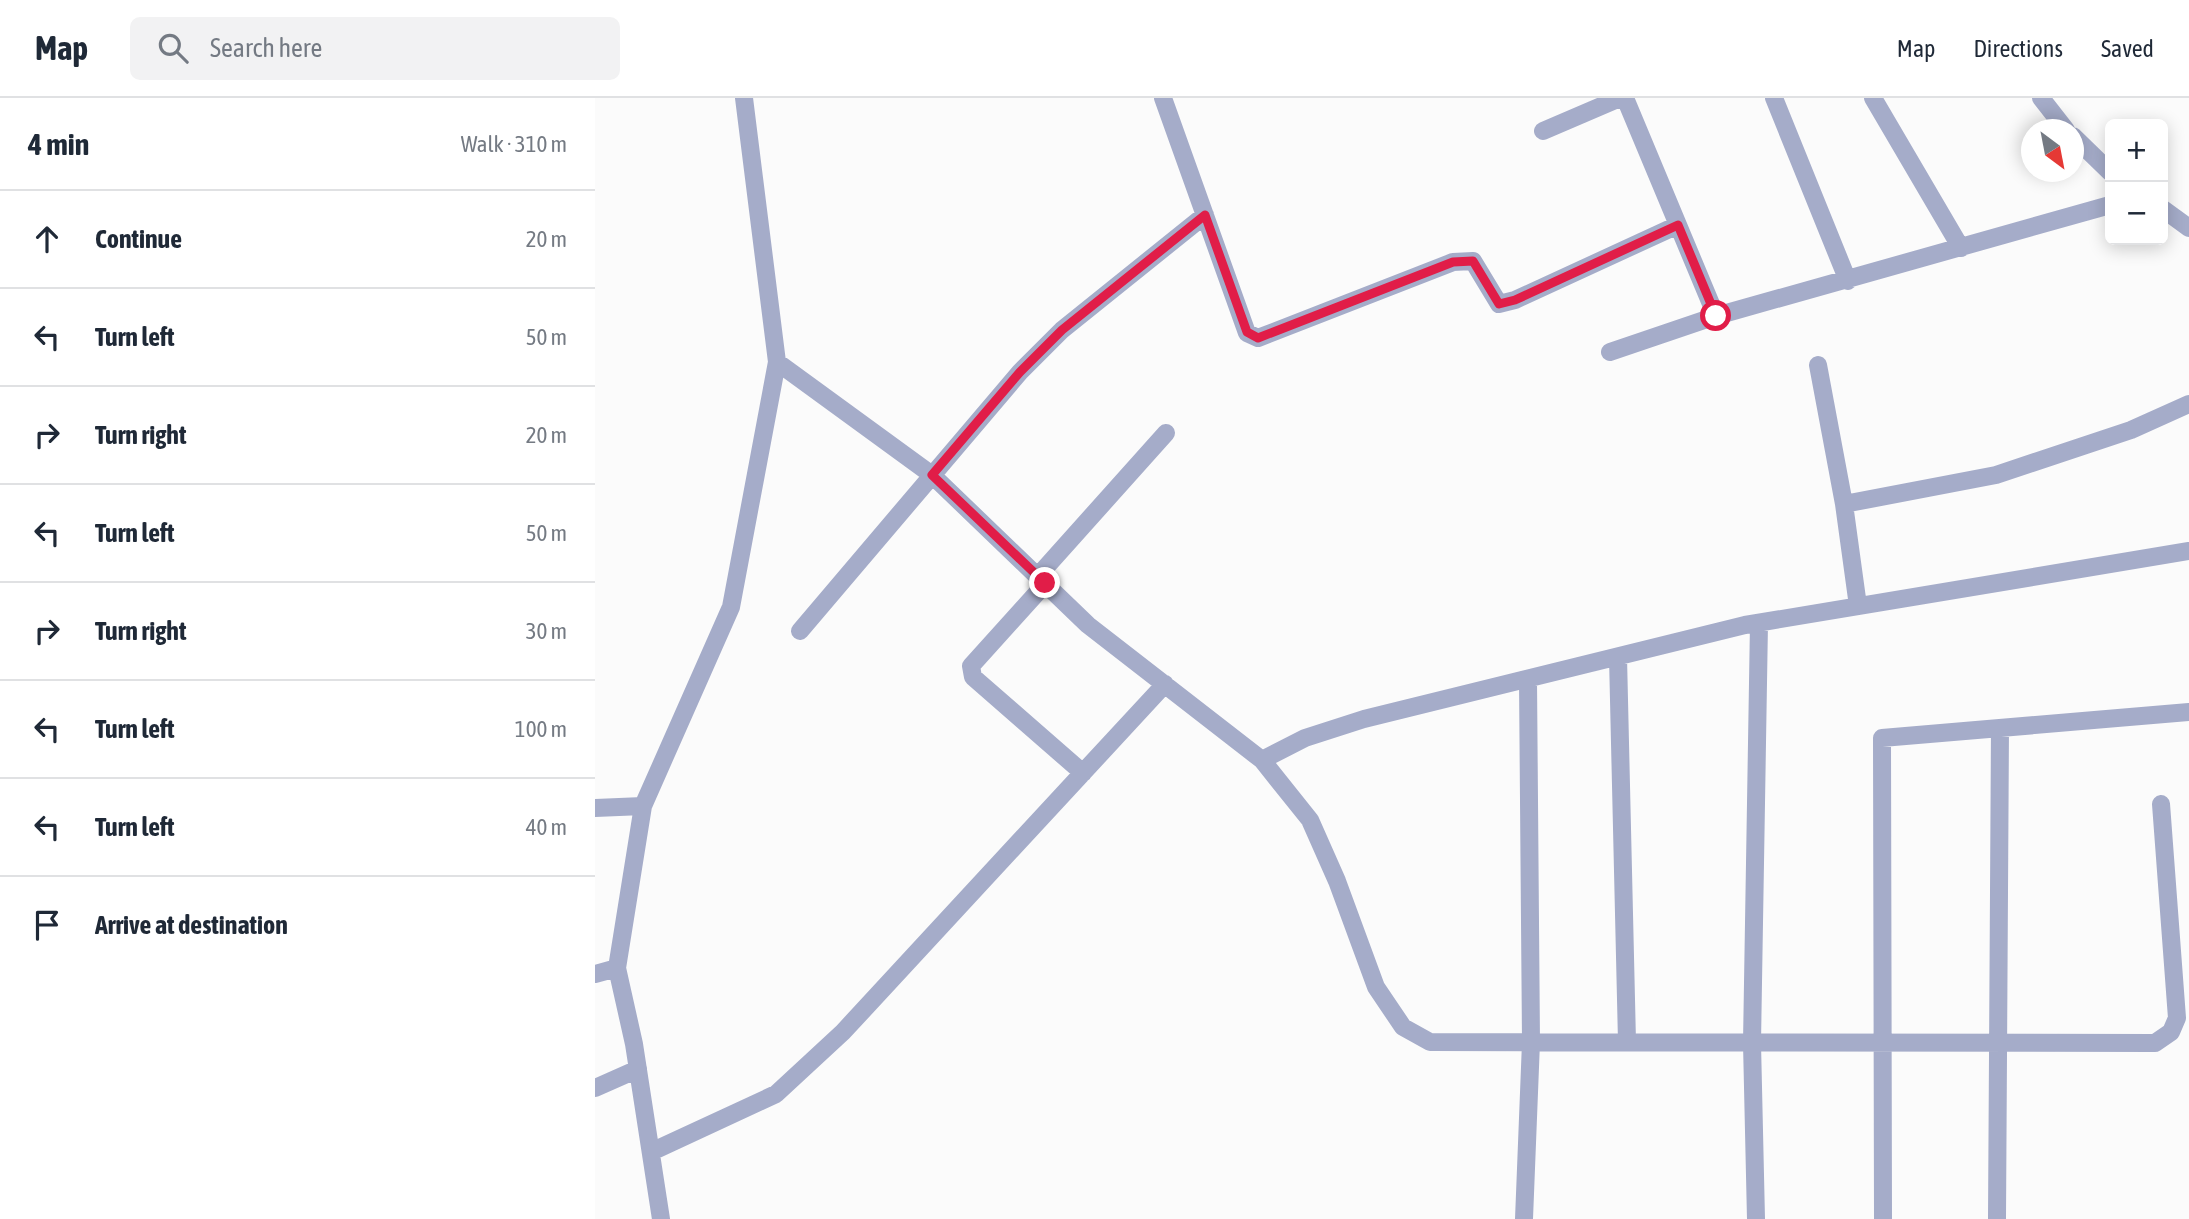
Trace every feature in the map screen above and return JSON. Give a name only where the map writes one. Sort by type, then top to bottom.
[{"type":"street","points":[[661,1219],[638,1069],[617,968],[643,806],[731,607],[777,362],[744,98]]},
{"type":"street","points":[[1163,98],[1247,332],[1258,338],[1453,262],[1473,261],[1499,304],[1515,300],[1678,225]]},
{"type":"street","points":[[1543,131],[1623,98],[1716,316]]},
{"type":"street","points":[[1774,98],[1848,281]]},
{"type":"street","points":[[1873,98],[1961,248]]},
{"type":"street","points":[[2041,98],[2057,119]]},
{"type":"street","points":[[2084,146],[2105,167]]},
{"type":"street","points":[[1610,352],[1716,316],[2105,206]]},
{"type":"street","points":[[2168,213],[2189,228]]},
{"type":"street","points":[[800,631],[1020,372],[1062,330],[1205,215]]},
{"type":"street","points":[[777,362],[932,475],[1088,625],[1262,760],[1310,820],[1337,881],[1376,988],[1403,1027],[1430,1042],[2155,1043],[2171,1032],[2177,1018],[2181,979],[2161,804]]},
{"type":"street","points":[[1818,365],[1844,504],[1858,606]]},
{"type":"street","points":[[1844,504],[1996,475],[2131,430],[2189,404]]},
{"type":"street","points":[[1083,773],[973,677],[971,666],[1166,433]]},
{"type":"street","points":[[1262,760],[1305,738],[1339,726],[1759,623],[2189,551]]},
{"type":"street","points":[[1756,1219],[1752,1043],[1759,623]]},
{"type":"street","points":[[1618,657],[1627,1042]]},
{"type":"street","points":[[1524,1219],[1531,1042],[1528,680]]},
{"type":"street","points":[[651,1152],[776,1094],[796,1078],[1165,684]]},
{"type":"street","points":[[1883,1219],[1882,738],[2189,712]]},
{"type":"street","points":[[1997,1219],[2000,728]]},
{"type":"street","points":[[595,808],[643,806]]},
{"type":"street","points":[[595,974],[617,968]]},
{"type":"street","points":[[595,1088],[638,1069]]},
{"type":"route","points":[[1045,583],[932,475],[1020,372],[1062,330],[1205,215],[1247,332],[1258,338],[1277,333],[1316,315],[1453,262],[1473,261],[1499,304],[1515,300],[1678,225],[1716,316]]}]
